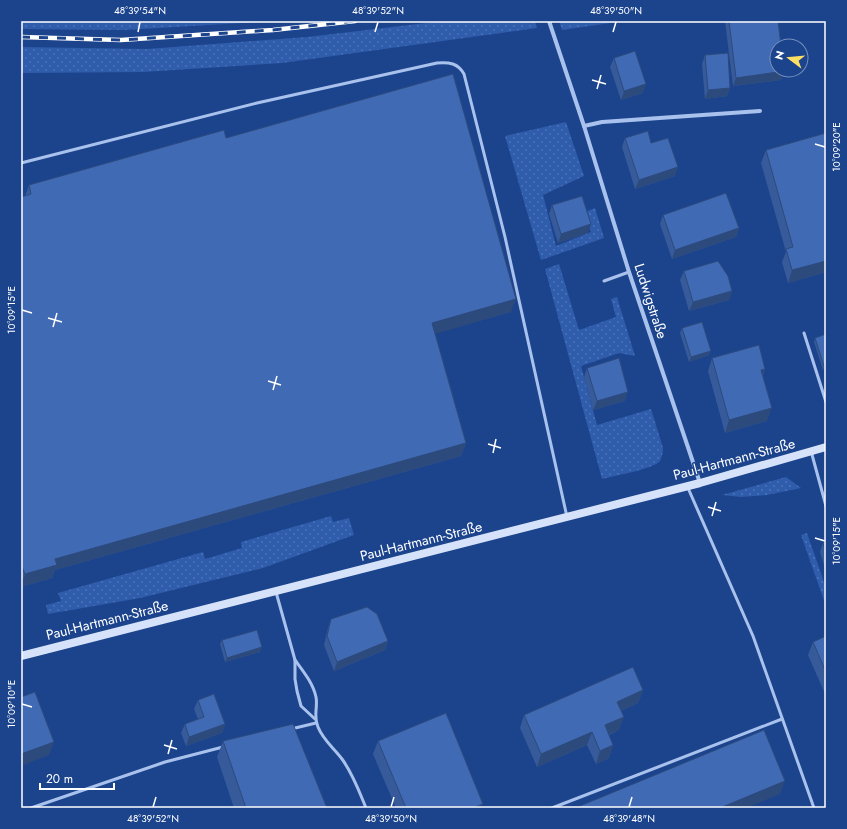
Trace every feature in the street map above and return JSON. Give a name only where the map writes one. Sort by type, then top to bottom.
[{"type":"main road","name":"Paul-Hartmann-Straße","points":[[21,656],[700,483],[826,447]]},
{"type":"street","name":"Ludwigstraße","points":[[549,21],[584,126],[629,272],[700,483]]},
{"type":"street","points":[[584,126],[602,122],[760,111]]},
{"type":"lane","points":[[21,163],[257,103],[437,62],[452,63],[461,68],[464,74],[505,237],[568,517]]},
{"type":"lane","points":[[604,281],[629,272]]},
{"type":"lane","points":[[804,333],[826,402]]},
{"type":"lane","points":[[811,452],[826,506]]},
{"type":"lane","points":[[687,486],[753,636],[814,808]]},
{"type":"lane","points":[[276,591],[295,660],[295,679],[301,706],[315,721],[323,737],[341,757],[366,808]]},
{"type":"lane","points":[[295,660],[306,675],[316,698],[315,721]]},
{"type":"lane","points":[[552,808],[782,719]]},
{"type":"lane","points":[[287,730],[315,721]]},
{"type":"lane","points":[[31,808],[165,762],[228,745]]},
{"type":"shaded area","points":[[21,21],[279,21],[124,30],[21,29]]},
{"type":"shaded area","points":[[443,21],[535,21],[537,28],[282,63],[143,72],[21,73],[21,47],[147,49],[307,37]]},
{"type":"shaded area","points":[[559,21],[624,21],[562,30]]},
{"type":"shaded area","points":[[566,122],[584,176],[543,195],[556,246],[591,232],[585,212],[595,208],[604,238],[541,260],[505,136]]},
{"type":"shaded area","points":[[559,264],[579,330],[616,317],[611,299],[617,297],[635,356],[619,353],[581,366],[597,425],[651,409],[663,448],[660,461],[650,467],[602,479],[545,269]]},
{"type":"shaded area","points":[[786,477],[801,488],[767,495],[741,497],[722,495]]},
{"type":"shaded area","points":[[331,516],[333,522],[349,518],[354,535],[263,568],[140,598],[48,614],[46,605],[61,601],[58,593],[203,552],[205,559],[242,548],[241,542]]},
{"type":"shaded area","points":[[807,533],[826,588],[826,606],[801,535]]},
{"type":"building","points":[[729,21],[778,21],[780,38],[769,38],[769,73],[736,78]]},
{"type":"building","points":[[635,51],[646,84],[624,91],[614,58]]},
{"type":"building","points":[[728,53],[730,88],[708,90],[705,55]]},
{"type":"building","points":[[453,74],[516,299],[432,323],[466,443],[55,559],[57,565],[25,574],[21,567],[21,197],[31,194],[29,185],[224,130],[226,138]]},
{"type":"building","points":[[648,131],[651,143],[668,138],[678,167],[639,180],[625,138]]},
{"type":"building","points":[[826,133],[826,261],[792,270],[786,249],[793,247],[766,150]]},
{"type":"building","points":[[726,193],[739,228],[675,250],[663,215]]},
{"type":"building","points":[[582,196],[591,224],[561,234],[552,205]]},
{"type":"building","points":[[718,261],[728,276],[732,291],[693,302],[684,271]]},
{"type":"building","points":[[702,322],[711,351],[691,357],[682,328]]},
{"type":"building","points":[[826,334],[826,365],[824,366],[815,338]]},
{"type":"building","points":[[759,345],[765,369],[761,370],[772,408],[729,420],[712,358]]},
{"type":"building","points":[[619,358],[628,392],[597,401],[587,368]]},
{"type":"building","points":[[826,542],[826,553],[823,543]]},
{"type":"building","points":[[367,607],[377,614],[388,641],[337,662],[327,636],[331,619]]},
{"type":"building","points":[[257,630],[262,647],[227,658],[222,640]]},
{"type":"building","points":[[826,636],[826,672],[813,642]]},
{"type":"building","points":[[633,667],[643,690],[617,702],[624,717],[605,725],[613,745],[600,751],[592,732],[541,754],[524,715]]},
{"type":"building","points":[[35,692],[54,742],[21,754],[21,697]]},
{"type":"building","points":[[214,694],[225,724],[189,737],[185,724],[204,717],[198,700]]},
{"type":"building","points":[[446,713],[483,804],[473,808],[406,808],[378,741]]},
{"type":"building","points":[[293,724],[327,808],[246,808],[223,741]]},
{"type":"building","points":[[764,730],[785,781],[720,808],[575,808]]},
{"type":"railway","points":[[21,37],[121,40],[273,30],[355,21]]}]
